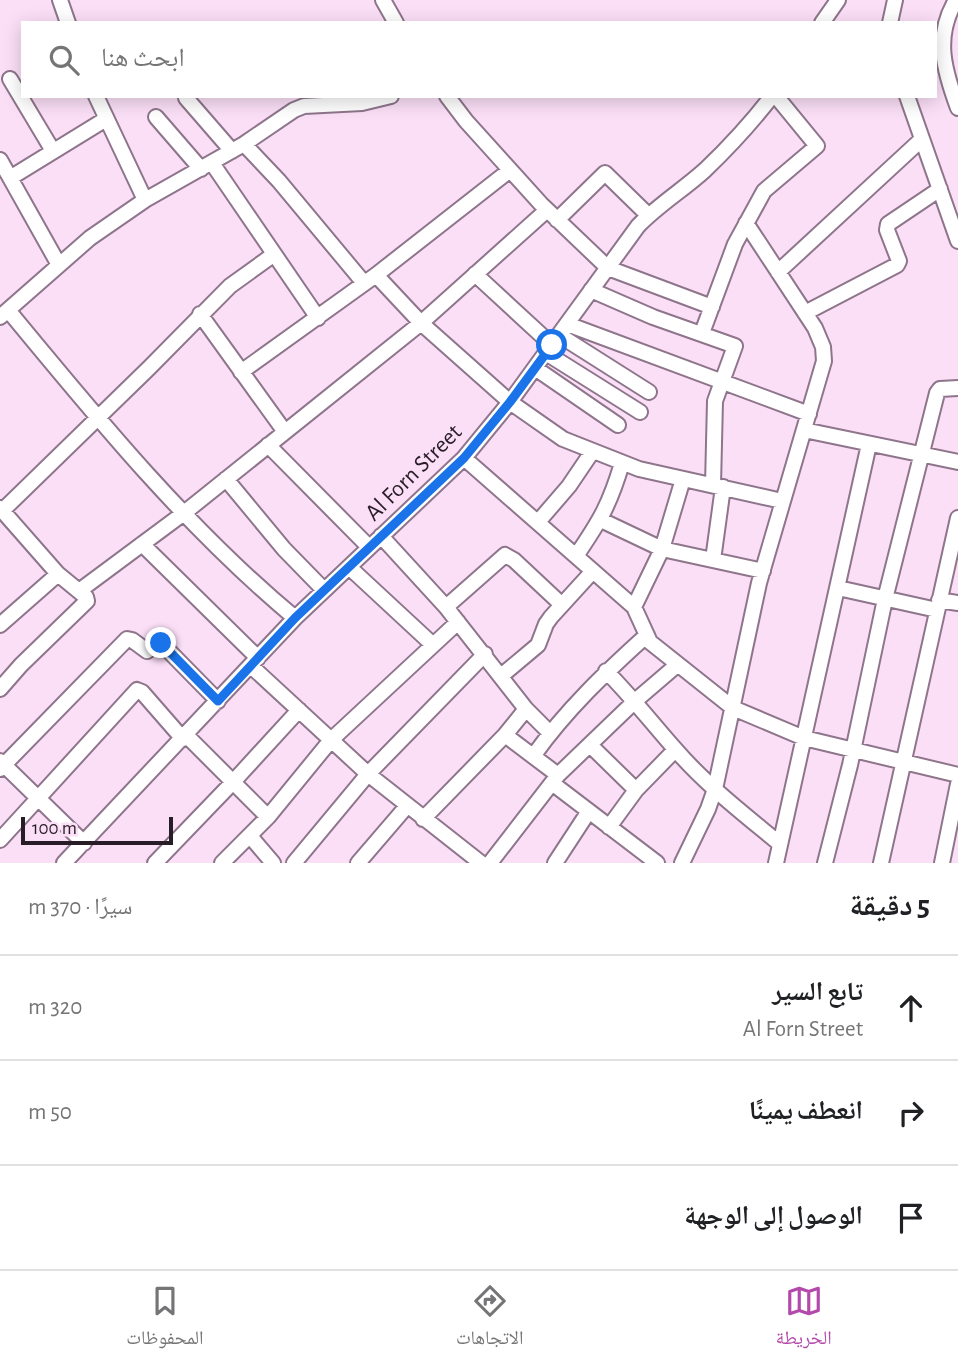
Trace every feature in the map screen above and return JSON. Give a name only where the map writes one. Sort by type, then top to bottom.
[{"type":"street","points":[[60,0],[67,21]]},
{"type":"street","points":[[383,0],[395,21]]},
{"type":"street","points":[[823,21],[838,0]]},
{"type":"street","points":[[890,21],[895,0]]},
{"type":"street","points":[[956,0],[947,17],[942,48],[943,63],[958,108]]},
{"type":"street","points":[[10,79],[21,97]]},
{"type":"street","points":[[21,98],[53,151]]},
{"type":"street","points":[[97,98],[145,200]]},
{"type":"street","points":[[186,98],[238,148],[279,181],[370,279],[510,402],[550,431],[592,452],[622,463],[782,501]]},
{"type":"street","points":[[295,618],[255,585],[184,513],[4,314],[90,238],[145,200],[238,148],[294,110],[304,106],[362,103],[383,98]]},
{"type":"street","points":[[449,98],[466,121],[552,215],[608,268],[712,307]]},
{"type":"street","name":"Al Forn Street","points":[[77,855],[295,618],[464,458],[510,402],[628,238],[648,215],[705,170],[772,98]]},
{"type":"street","points":[[702,333],[746,223],[764,191],[817,146],[776,98]]},
{"type":"street","points":[[908,98],[958,241]]},
{"type":"street","points":[[156,117],[206,166],[318,318]]},
{"type":"street","points":[[10,178],[106,119]]},
{"type":"street","points":[[778,272],[922,139]]},
{"type":"street","points":[[0,160],[59,265]]},
{"type":"street","points":[[241,372],[370,279],[510,170]]},
{"type":"street","points":[[79,591],[226,480],[421,323],[475,274],[605,173],[648,215]]},
{"type":"street","points":[[805,313],[897,265],[899,261],[887,230],[888,224],[940,189]]},
{"type":"street","points":[[682,863],[715,789],[763,572],[824,361],[823,346],[805,313],[746,223]]},
{"type":"street","points":[[0,689],[21,665],[86,604],[87,599],[58,574],[1,510],[98,418],[200,314],[239,278],[273,256]]},
{"type":"street","points":[[475,274],[556,339],[640,412]]},
{"type":"street","points":[[591,290],[653,317],[735,346],[714,409],[718,486],[713,560]]},
{"type":"street","points":[[200,314],[285,432]]},
{"type":"street","points":[[556,339],[722,383],[809,414]]},
{"type":"street","points":[[556,339],[649,392]]},
{"type":"street","points":[[535,368],[618,425]]},
{"type":"street","points":[[825,863],[885,599],[938,390],[958,388]]},
{"type":"street","points":[[804,430],[958,462]]},
{"type":"street","points":[[776,863],[869,444]]},
{"type":"street","points":[[268,446],[369,547]]},
{"type":"street","points":[[538,522],[569,486],[592,452]]},
{"type":"street","points":[[464,458],[634,607],[643,621],[650,642],[733,708],[804,738],[958,775]]},
{"type":"street","points":[[576,556],[601,520],[612,497],[622,463]]},
{"type":"street","points":[[634,607],[662,548],[683,479]]},
{"type":"street","points":[[226,480],[284,549],[324,590]]},
{"type":"street","points":[[881,863],[958,518]]},
{"type":"street","points":[[601,520],[662,548],[763,572]]},
{"type":"street","points":[[381,536],[446,607],[526,709],[550,733]]},
{"type":"street","points":[[142,544],[299,710],[368,774],[481,863]]},
{"type":"street","points":[[446,607],[505,555],[514,560],[561,604]]},
{"type":"street","points":[[349,567],[432,644]]},
{"type":"street","points":[[501,676],[538,645],[545,624],[593,571]]},
{"type":"street","points":[[0,625],[58,574]]},
{"type":"street","points":[[838,587],[885,599],[938,605],[958,603]]},
{"type":"street","points":[[222,863],[268,817],[331,740],[458,622]]},
{"type":"street","points":[[534,755],[550,733],[606,671],[647,635]]},
{"type":"street","points":[[77,855],[40,798],[1,765],[127,639],[147,651],[159,641],[218,701]]},
{"type":"street","points":[[294,863],[368,774],[485,654]]},
{"type":"street","points":[[490,863],[555,779],[677,664]]},
{"type":"street","points":[[606,671],[676,750],[715,789],[780,844]]},
{"type":"street","points":[[0,840],[137,690],[268,817]]},
{"type":"street","points":[[424,819],[505,735],[526,709]]},
{"type":"street","points":[[155,863],[299,710]]},
{"type":"street","points":[[505,735],[534,755],[555,779],[641,858],[657,863]]},
{"type":"street","points":[[590,746],[636,790]]},
{"type":"street","points":[[609,827],[636,790],[676,750]]},
{"type":"street","points":[[942,863],[958,784]]},
{"type":"street","points":[[358,863],[407,806]]},
{"type":"street","points":[[555,863],[589,811]]},
{"type":"street","points":[[250,836],[273,863]]},
{"type":"route","points":[[161,643],[218,701],[295,618],[464,458],[552,345]]}]
